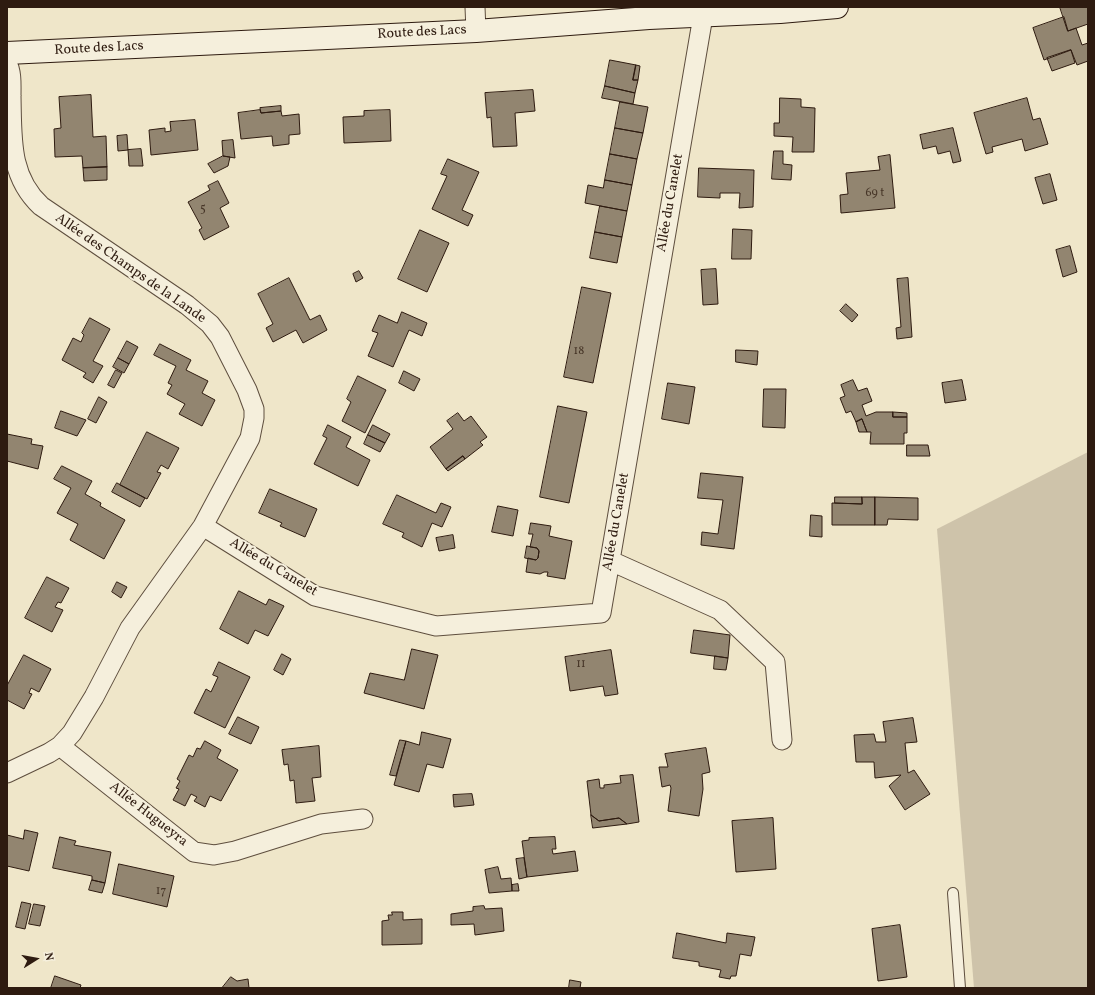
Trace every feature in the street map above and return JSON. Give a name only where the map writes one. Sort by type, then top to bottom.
[{"type":"main road","name":"Route des Lacs","points":[[7,53],[476,31],[649,18],[837,7]]},
{"type":"street","points":[[475,7],[476,31]]},
{"type":"street","name":"Allée du Canelet","points":[[203,526],[315,596],[436,626],[601,613],[703,16]]},
{"type":"street","name":"Allée des Champs de la Lande","points":[[7,63],[10,78],[12,132],[16,166],[22,184],[31,197],[50,213],[187,305],[210,324],[220,338],[251,400],[254,418],[250,438],[203,526],[141,610],[72,733],[60,746],[49,753],[7,773]]},
{"type":"street","points":[[611,561],[720,610],[775,662],[782,740]]},
{"type":"street","name":"Allée Hugueyra","points":[[60,746],[194,852],[214,855],[228,853],[321,824],[363,820]]},
{"type":"lane","points":[[954,893],[960,988]]},
{"type":"shaded area","points":[[1088,452],[1088,988],[974,988],[937,529]]},
{"type":"building","points":[[1060,7],[1088,7],[1088,24],[1068,31]]},
{"type":"building","points":[[1064,17],[1068,31],[1076,28],[1082,45],[1088,43],[1088,61],[1077,65],[1071,50],[1044,60],[1033,28]]},
{"type":"building","points":[[1071,50],[1075,63],[1052,71],[1047,58]]},
{"type":"building","points":[[610,60],[636,65],[633,80],[638,80],[635,93],[605,86]]},
{"type":"building","points":[[636,65],[640,66],[638,80],[633,80]]},
{"type":"building","points":[[605,86],[635,93],[633,104],[602,98]]},
{"type":"building","points":[[533,90],[535,111],[515,113],[517,146],[493,147],[491,117],[487,118],[485,93]]},
{"type":"building","points":[[91,95],[93,137],[106,136],[107,167],[83,168],[82,156],[55,157],[54,129],[61,128],[59,97]]},
{"type":"building","points":[[780,98],[801,99],[801,107],[815,108],[814,152],[792,152],[793,137],[774,136],[774,123],[779,123]]},
{"type":"building","points":[[1027,98],[1033,120],[1040,118],[1048,144],[1025,151],[1022,139],[992,147],[993,152],[986,154],[974,113]]},
{"type":"building","points":[[620,102],[648,107],[643,133],[615,128]]},
{"type":"building","points":[[281,106],[281,111],[261,113],[260,108]]},
{"type":"building","points":[[260,110],[261,113],[281,111],[282,116],[299,114],[300,134],[289,135],[289,144],[273,146],[272,136],[241,139],[238,113]]},
{"type":"building","points":[[390,110],[391,141],[344,143],[343,117],[364,116],[364,111]]},
{"type":"building","points":[[195,120],[198,150],[151,155],[149,130],[165,128],[165,132],[171,131],[170,122]]},
{"type":"building","points":[[615,128],[643,133],[637,159],[610,154]]},
{"type":"building","points":[[953,128],[961,161],[953,163],[950,151],[938,154],[936,146],[923,149],[920,135]]},
{"type":"building","points":[[127,135],[128,150],[118,151],[117,136]]},
{"type":"building","points":[[233,140],[235,158],[223,156],[222,141]]},
{"type":"building","points":[[141,149],[143,166],[129,166],[128,150]]},
{"type":"building","points":[[774,151],[783,151],[783,164],[792,165],[791,180],[772,179]]},
{"type":"building","points":[[610,154],[637,159],[632,185],[605,180]]},
{"type":"building","points":[[890,155],[895,208],[841,213],[840,195],[848,194],[846,173],[880,170],[878,157]]},
{"type":"building","points":[[223,156],[230,157],[228,166],[214,173],[208,164]]},
{"type":"building","points":[[448,159],[479,172],[462,210],[473,215],[468,226],[432,209],[447,176],[441,174]]},
{"type":"building","points":[[107,167],[107,180],[84,181],[83,168]]},
{"type":"building","points":[[699,168],[754,170],[753,207],[739,208],[740,193],[720,193],[720,198],[698,197]]},
{"type":"building","points":[[1050,174],[1057,200],[1043,204],[1035,178]]},
{"type":"building","points":[[605,180],[632,185],[627,211],[585,203],[588,185],[603,188]]},
{"type":"building","points":[[218,181],[229,203],[220,208],[229,227],[204,240],[199,230],[202,228],[188,202],[210,190],[208,186]]},
{"type":"building","points":[[600,206],[627,211],[622,237],[595,232]]},
{"type":"building","points":[[733,229],[752,230],[751,259],[732,259]]},
{"type":"building","points":[[420,230],[449,243],[427,292],[398,279]]},
{"type":"building","points":[[595,232],[622,237],[617,263],[590,258]]},
{"type":"building","points":[[1070,246],[1077,272],[1063,277],[1056,250]]},
{"type":"building","points":[[716,269],[718,304],[703,305],[701,270]]},
{"type":"building","points":[[359,271],[363,278],[356,282],[353,274]]},
{"type":"building","points":[[289,278],[310,320],[320,315],[327,330],[303,343],[296,330],[273,342],[266,328],[273,324],[258,294]]},
{"type":"building","points":[[908,278],[912,337],[897,339],[896,328],[901,327],[897,279]]},
{"type":"building","points":[[582,287],[611,293],[593,383],[564,377]]},
{"type":"building","points":[[846,304],[858,315],[852,322],[840,311]]},
{"type":"building","points":[[402,312],[427,323],[422,336],[409,330],[393,367],[368,356],[378,333],[372,331],[379,315],[397,323]]},
{"type":"building","points":[[90,318],[110,329],[93,361],[103,366],[93,383],[83,377],[86,373],[62,360],[73,338],[81,342],[84,335],[82,333]]},
{"type":"building","points":[[127,341],[138,347],[129,364],[118,358]]},
{"type":"building","points":[[160,344],[191,360],[186,370],[208,381],[202,393],[215,400],[202,426],[179,414],[185,404],[167,394],[172,385],[168,383],[176,366],[154,355]]},
{"type":"building","points":[[736,350],[758,351],[757,365],[736,362]]},
{"type":"building","points":[[118,358],[129,364],[124,373],[113,367]]},
{"type":"building","points":[[116,370],[122,373],[114,388],[108,385]]},
{"type":"building","points":[[404,371],[420,379],[414,391],[399,383]]},
{"type":"building","points":[[358,376],[386,390],[365,433],[342,421],[351,402],[347,399]]},
{"type":"building","points":[[853,380],[858,391],[867,388],[872,401],[862,405],[866,416],[876,412],[893,412],[893,417],[907,417],[907,433],[904,433],[904,444],[870,444],[871,432],[867,432],[862,419],[856,422],[851,411],[846,413],[840,398],[845,396],[841,385]]},
{"type":"building","points":[[962,380],[966,400],[945,403],[942,383]]},
{"type":"building","points":[[668,383],[695,387],[689,424],[662,419]]},
{"type":"building","points":[[764,389],[786,389],[785,428],[763,427]]},
{"type":"building","points":[[99,397],[107,402],[96,423],[88,419]]},
{"type":"building","points":[[558,406],[587,412],[569,503],[540,497]]},
{"type":"building","points":[[61,411],[86,420],[77,436],[55,428]]},
{"type":"building","points":[[893,412],[907,413],[907,417],[893,417]]},
{"type":"building","points":[[458,413],[464,421],[471,416],[487,437],[480,442],[483,445],[465,459],[463,456],[446,469],[430,447],[453,429],[447,421]]},
{"type":"building","points":[[862,419],[867,432],[859,432],[856,422]]},
{"type":"building","points":[[328,425],[351,437],[346,447],[370,460],[358,486],[314,464],[327,438],[323,436]]},
{"type":"building","points":[[373,425],[390,434],[385,443],[368,435]]},
{"type":"building","points":[[147,432],[179,448],[168,469],[161,465],[157,472],[161,473],[147,499],[120,485]]},
{"type":"building","points":[[7,434],[32,439],[31,444],[43,446],[38,469],[7,461]]},
{"type":"building","points":[[368,435],[385,443],[380,452],[364,444]]},
{"type":"building","points":[[907,445],[928,445],[930,456],[907,456]]},
{"type":"building","points":[[463,456],[465,459],[448,471],[446,469]]},
{"type":"building","points":[[62,466],[92,481],[85,494],[101,503],[100,506],[125,520],[104,559],[70,540],[78,524],[57,513],[71,488],[54,479]]},
{"type":"building","points":[[701,473],[743,477],[734,549],[701,545],[702,532],[718,534],[723,500],[698,498]]},
{"type":"building","points":[[117,483],[145,498],[140,507],[112,492]]},
{"type":"building","points":[[270,489],[317,509],[305,537],[280,526],[282,523],[259,513]]},
{"type":"building","points":[[397,495],[436,513],[441,503],[451,507],[442,527],[432,523],[422,547],[402,537],[404,533],[383,524]]},
{"type":"building","points":[[835,497],[862,497],[862,504],[835,503]]},
{"type":"building","points":[[862,497],[875,497],[875,525],[832,525],[832,503],[862,504]]},
{"type":"building","points":[[875,497],[918,498],[918,520],[888,519],[887,525],[875,525]]},
{"type":"building","points":[[498,506],[518,510],[513,536],[492,532]]},
{"type":"building","points":[[811,515],[822,516],[822,537],[810,536]]},
{"type":"building","points":[[531,523],[551,526],[549,536],[572,541],[565,579],[547,576],[548,572],[540,574],[526,572],[528,558],[536,560],[538,558],[539,551],[537,548],[530,547],[533,534],[529,534]]},
{"type":"building","points":[[453,535],[455,548],[439,551],[436,538]]},
{"type":"building","points":[[527,546],[537,548],[539,551],[538,558],[536,560],[525,558]]},
{"type":"building","points":[[47,577],[69,588],[61,603],[58,602],[55,607],[63,610],[52,632],[25,618]]},
{"type":"building","points":[[117,582],[127,587],[121,598],[112,592]]},
{"type":"building","points":[[239,591],[266,605],[269,599],[284,606],[268,636],[255,630],[248,644],[220,629]]},
{"type":"building","points":[[694,630],[730,635],[728,658],[691,653]]},
{"type":"building","points":[[412,649],[438,655],[424,709],[364,693],[370,673],[404,680]]},
{"type":"building","points":[[611,650],[618,694],[605,696],[603,686],[570,691],[565,657]]},
{"type":"building","points":[[282,654],[291,659],[283,675],[274,670]]},
{"type":"building","points":[[24,655],[51,669],[39,692],[31,688],[29,693],[32,694],[24,709],[7,700],[7,686]]},
{"type":"building","points":[[715,656],[728,658],[726,670],[714,669]]},
{"type":"building","points":[[219,662],[250,677],[225,728],[194,713],[206,689],[211,692],[218,677],[213,675]]},
{"type":"building","points":[[238,717],[259,727],[251,744],[229,734]]},
{"type":"building","points":[[913,718],[917,742],[905,743],[908,773],[914,770],[930,794],[905,810],[889,786],[901,775],[875,778],[874,762],[856,762],[854,735],[874,734],[876,742],[886,742],[883,722]]},
{"type":"building","points":[[422,732],[451,739],[443,768],[427,764],[419,792],[394,785],[406,741],[419,745]]},
{"type":"building","points":[[400,740],[406,741],[396,776],[390,775]]},
{"type":"building","points":[[205,741],[221,750],[217,758],[238,770],[221,801],[210,796],[205,807],[194,801],[197,797],[191,794],[185,806],[173,800],[179,789],[176,788],[180,781],[177,779],[189,755],[193,757],[197,748],[200,749]]},
{"type":"building","points":[[319,746],[321,777],[312,778],[315,801],[296,803],[294,780],[290,781],[288,764],[284,765],[282,750]]},
{"type":"building","points":[[706,748],[710,772],[702,774],[703,789],[699,816],[668,811],[671,788],[670,785],[662,787],[659,767],[668,767],[665,754]]},
{"type":"building","points":[[633,775],[639,822],[627,824],[619,818],[599,821],[591,815],[587,781],[599,779],[600,788],[604,788],[604,785],[621,783],[620,776]]},
{"type":"building","points":[[472,794],[474,805],[454,807],[453,795]]},
{"type":"building","points":[[591,815],[599,821],[619,818],[627,824],[593,828]]},
{"type":"building","points":[[773,818],[776,869],[736,872],[732,821]]},
{"type":"building","points":[[25,830],[38,833],[29,871],[7,866],[7,835],[23,839]]},
{"type":"building","points":[[60,837],[76,841],[74,845],[111,852],[105,883],[92,880],[92,876],[53,868]]},
{"type":"building","points":[[555,837],[556,849],[552,849],[553,854],[575,851],[578,871],[527,877],[522,841],[529,840],[529,838]]},
{"type":"building","points":[[524,858],[527,877],[519,879],[516,859]]},
{"type":"building","points":[[119,864],[174,876],[167,907],[113,894]]},
{"type":"building","points":[[498,867],[501,879],[511,878],[512,891],[489,893],[485,870]]},
{"type":"building","points":[[92,880],[105,883],[102,893],[89,890]]},
{"type":"building","points":[[518,884],[519,891],[512,891],[512,885]]},
{"type":"building","points":[[22,902],[31,904],[25,929],[16,927]]},
{"type":"building","points":[[34,904],[45,906],[40,926],[29,924]]},
{"type":"building","points":[[484,906],[485,909],[502,908],[504,931],[475,935],[474,924],[451,925],[451,914],[473,911],[473,907]]},
{"type":"building","points":[[392,912],[403,912],[403,920],[422,919],[422,944],[382,945],[382,921],[389,920],[388,915],[392,915]]},
{"type":"building","points":[[900,925],[907,977],[878,981],[872,929]]},
{"type":"building","points":[[677,933],[726,943],[727,933],[755,937],[751,956],[740,954],[736,976],[731,976],[730,979],[719,977],[721,970],[699,966],[699,962],[673,958]]},
{"type":"building","points":[[55,976],[81,985],[80,988],[51,988]]},
{"type":"building","points":[[231,977],[237,981],[248,979],[249,988],[223,987]]},
{"type":"building","points":[[570,980],[581,982],[580,988],[569,988]]}]
